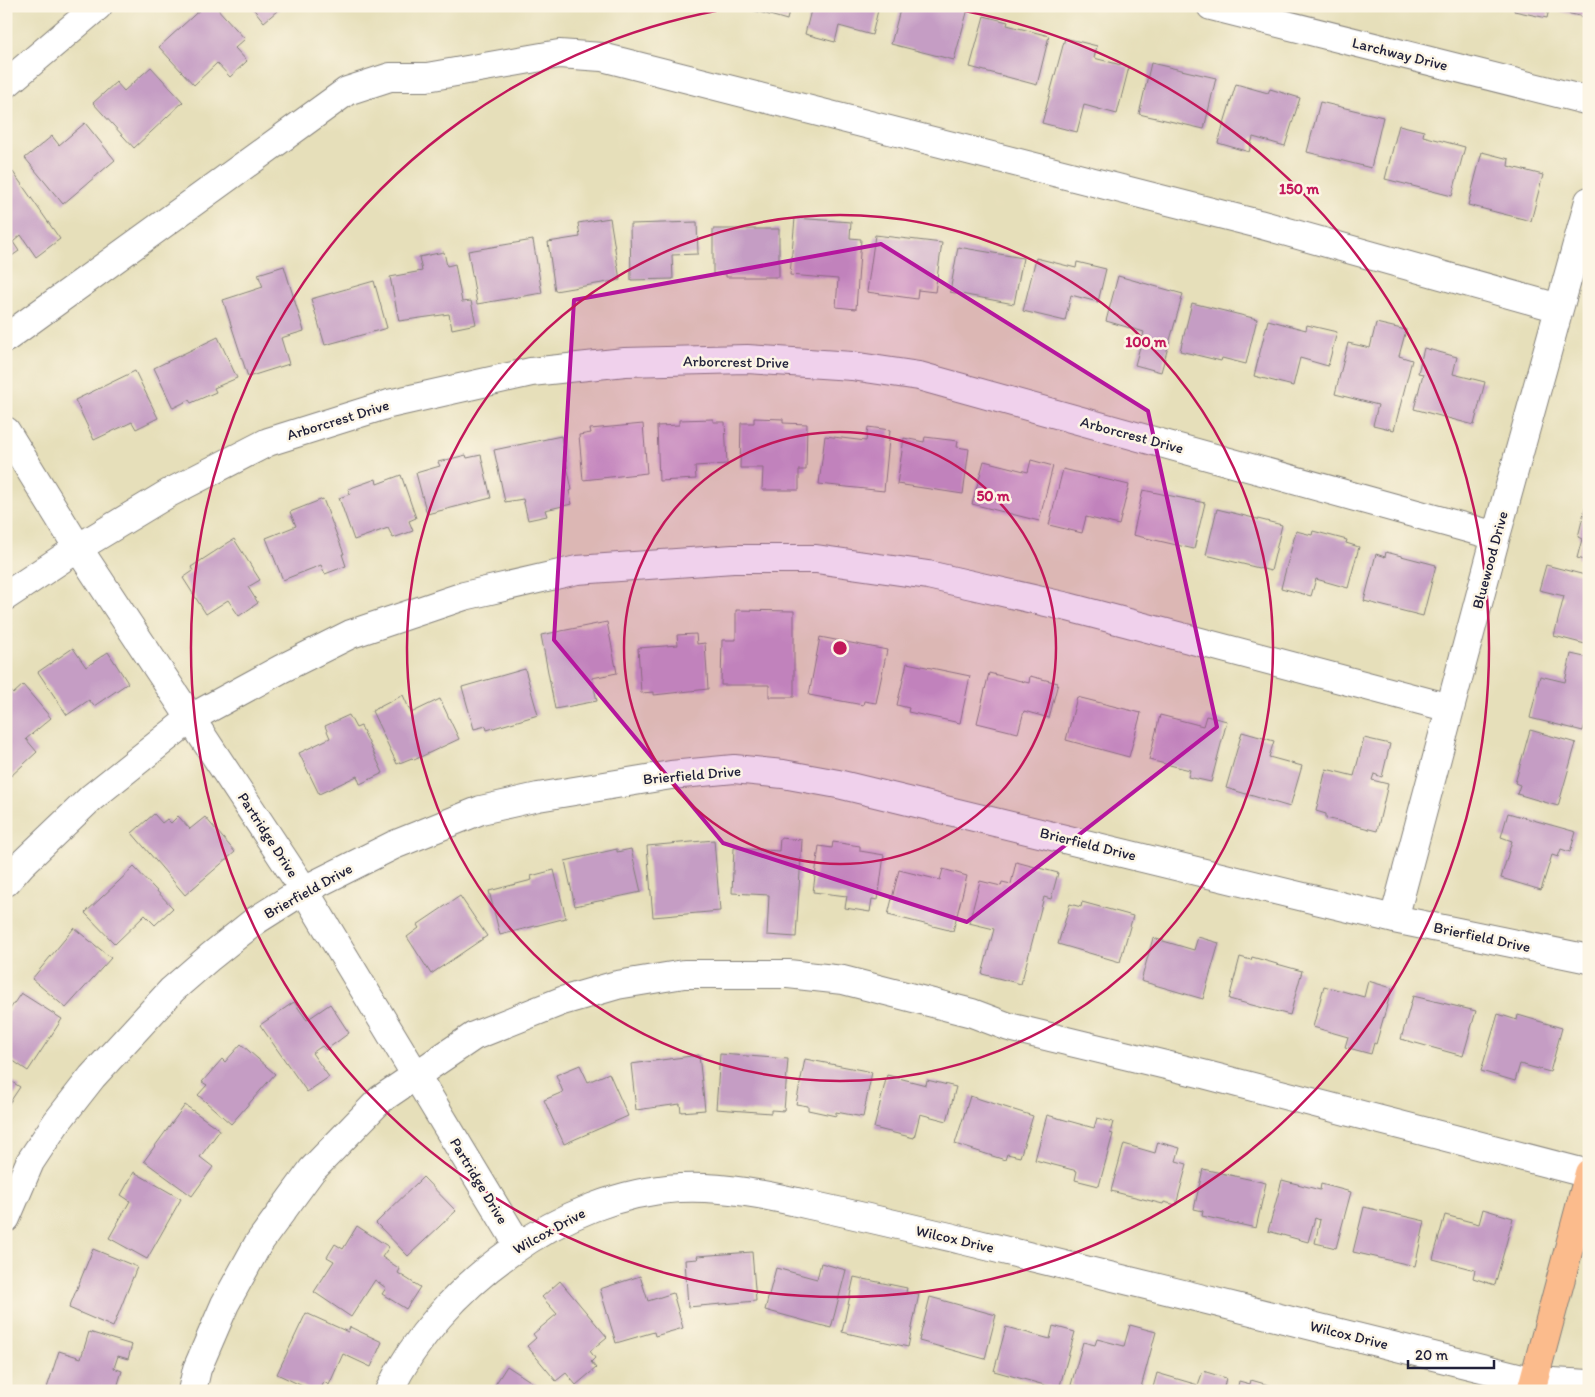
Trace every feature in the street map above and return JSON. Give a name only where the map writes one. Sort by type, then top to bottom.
[{"type":"main road","points":[[1533,1386],[1589,1173]]},
{"type":"street","points":[[6,84],[98,6]]},
{"type":"street","name":"Larchway Drive","points":[[1211,6],[1589,101]]},
{"type":"street","points":[[6,338],[347,91],[390,76],[427,77],[560,54],[602,57],[1259,224],[1559,308]]},
{"type":"street","name":"Bluewood Drive","points":[[1394,919],[1496,536],[1589,201]]},
{"type":"street","name":"Arborcrest Drive","points":[[6,596],[78,548],[169,493],[268,442],[389,404],[531,372],[625,362],[746,359],[852,366],[919,376],[1496,536]]},
{"type":"street","name":"Partridge Drive","points":[[6,431],[78,548],[304,890],[519,1246]]},
{"type":"street","points":[[6,882],[21,865],[91,798],[191,718],[281,669],[351,634],[464,596],[577,570],[733,559],[816,559],[928,575],[1068,607],[1450,708]]},
{"type":"street","name":"Brierfield Drive","points":[[6,1218],[30,1162],[56,1122],[92,1077],[172,990],[255,921],[304,890],[394,845],[481,810],[594,786],[672,775],[734,769],[783,774],[838,784],[1394,919],[1589,959]]},
{"type":"street","points":[[192,1391],[197,1369],[225,1304],[258,1244],[312,1170],[381,1099],[474,1036],[562,1001],[616,985],[684,974],[788,974],[842,980],[865,985],[972,1013],[1009,1027],[1203,1074],[1589,1173]]},
{"type":"street","name":"Wilcox Drive","points":[[389,1391],[418,1343],[464,1288],[485,1269],[547,1229],[589,1209],[634,1195],[678,1188],[716,1188],[759,1194],[840,1211],[1533,1386],[1589,1384]]},
{"type":"highlighted area","points":[[881,244],[1148,411],[1217,727],[967,922],[723,843],[554,640],[574,300]]},
{"type":"building","points":[[204,6],[215,6],[245,39],[235,48],[247,61],[230,77],[217,63],[194,85],[159,47]]},
{"type":"building","points":[[251,6],[283,6],[264,22]]},
{"type":"building","points":[[738,6],[790,6],[787,20]]},
{"type":"building","points":[[812,6],[879,6],[872,35],[839,26],[835,42],[805,34]]},
{"type":"building","points":[[901,6],[958,6],[968,9],[954,60],[891,44]]},
{"type":"building","points":[[1515,6],[1587,6],[1584,17],[1549,9],[1547,18],[1514,11]]},
{"type":"building","points":[[984,16],[1008,22],[1007,25],[1049,36],[1037,85],[970,67]]},
{"type":"building","points":[[1065,38],[1097,46],[1094,58],[1129,67],[1117,114],[1084,105],[1077,132],[1042,123]]},
{"type":"building","points":[[1151,63],[1216,78],[1204,129],[1139,114]]},
{"type":"building","points":[[151,67],[183,102],[134,148],[93,103],[116,82],[124,91]]},
{"type":"building","points":[[1236,84],[1268,93],[1270,89],[1300,98],[1285,146],[1253,137],[1249,152],[1218,143]]},
{"type":"building","points":[[1320,102],[1383,117],[1371,168],[1307,152]]},
{"type":"building","points":[[85,123],[115,160],[63,204],[25,158],[52,136],[59,145]]},
{"type":"building","points":[[1399,125],[1424,131],[1423,136],[1465,147],[1452,196],[1385,179]]},
{"type":"building","points":[[1482,152],[1509,159],[1508,166],[1543,175],[1531,221],[1468,205]]},
{"type":"building","points":[[13,172],[60,239],[36,257],[21,235],[13,242],[19,251],[6,260],[6,177]]},
{"type":"building","points":[[610,218],[620,280],[555,291],[548,242],[580,237],[578,223]]},
{"type":"building","points":[[795,218],[851,222],[850,238],[861,239],[856,309],[836,307],[838,279],[790,275]]},
{"type":"building","points":[[697,222],[698,254],[672,255],[673,279],[631,280],[630,224]]},
{"type":"building","points":[[713,229],[779,229],[779,277],[726,277],[726,274],[713,274]]},
{"type":"building","points":[[875,235],[942,243],[935,292],[918,290],[917,299],[867,292]]},
{"type":"building","points":[[533,240],[542,293],[477,304],[468,251]]},
{"type":"building","points":[[958,247],[1023,258],[1014,304],[950,292]]},
{"type":"building","points":[[444,252],[447,266],[455,264],[462,302],[471,301],[476,324],[452,329],[449,314],[399,321],[390,277],[422,271],[419,257]]},
{"type":"building","points":[[1036,258],[1076,268],[1077,262],[1106,269],[1098,302],[1071,295],[1065,321],[1023,311]]},
{"type":"building","points":[[284,266],[304,331],[281,338],[289,364],[248,377],[223,300],[263,287],[258,274]]},
{"type":"building","points":[[1118,276],[1183,294],[1161,372],[1135,365],[1144,332],[1106,321]]},
{"type":"building","points":[[374,281],[387,328],[325,345],[311,299]]},
{"type":"building","points":[[1192,303],[1257,319],[1246,364],[1222,358],[1221,361],[1180,351]]},
{"type":"building","points":[[1268,320],[1306,330],[1307,325],[1337,332],[1328,366],[1300,358],[1293,386],[1254,376]]},
{"type":"building","points":[[1376,323],[1406,330],[1399,356],[1412,360],[1394,430],[1373,425],[1378,405],[1335,394],[1348,343],[1370,348]]},
{"type":"building","points":[[218,337],[237,378],[214,388],[216,392],[191,403],[189,400],[173,408],[154,368]]},
{"type":"building","points":[[1424,348],[1457,357],[1453,374],[1485,382],[1474,425],[1414,409],[1423,374],[1418,373]]},
{"type":"building","points":[[135,371],[158,418],[136,429],[132,422],[94,440],[75,400]]},
{"type":"building","points":[[754,418],[783,419],[783,423],[807,424],[806,470],[799,470],[799,490],[762,490],[763,468],[740,468],[741,423],[754,423]]},
{"type":"building","points":[[713,419],[713,422],[725,422],[727,464],[695,466],[696,479],[659,481],[657,426],[679,425],[679,420]]},
{"type":"building","points":[[643,424],[647,473],[583,480],[579,435],[591,433],[590,429]]},
{"type":"building","points":[[868,427],[890,430],[884,491],[819,484],[825,436],[866,441]]},
{"type":"building","points":[[561,436],[572,490],[569,491],[572,504],[545,510],[547,516],[528,520],[523,499],[505,502],[494,450]]},
{"type":"building","points":[[925,437],[958,441],[957,447],[969,449],[963,494],[897,484],[904,438],[924,442]]},
{"type":"building","points":[[466,455],[467,458],[481,455],[491,498],[427,514],[416,473],[440,466],[438,462]]},
{"type":"building","points":[[1031,460],[1053,466],[1039,521],[972,504],[984,461],[1028,472]]},
{"type":"building","points":[[1063,469],[1129,485],[1119,525],[1086,517],[1082,533],[1049,525]]},
{"type":"building","points":[[401,475],[416,518],[409,521],[413,531],[393,538],[388,528],[354,540],[339,498],[350,494],[348,489],[376,479],[377,484]]},
{"type":"building","points":[[1143,490],[1205,503],[1194,549],[1133,535]]},
{"type":"building","points":[[323,499],[344,554],[342,554],[346,566],[325,574],[321,565],[283,580],[266,538],[296,526],[290,512]]},
{"type":"building","points":[[1586,504],[1589,505],[1589,561],[1577,558],[1582,539],[1578,537]]},
{"type":"building","points":[[1217,509],[1282,525],[1271,571],[1206,555]]},
{"type":"building","points":[[1296,531],[1312,535],[1313,531],[1347,540],[1346,543],[1359,547],[1348,588],[1316,579],[1311,596],[1281,588]]},
{"type":"building","points":[[234,539],[260,580],[248,587],[258,603],[239,616],[228,600],[206,614],[183,578],[193,571],[191,567]]},
{"type":"building","points":[[1386,552],[1436,565],[1423,616],[1364,601],[1376,554],[1385,557]]},
{"type":"building","points":[[1546,565],[1589,576],[1589,645],[1554,636],[1564,596],[1539,590]]},
{"type":"building","points":[[736,610],[794,611],[794,697],[769,697],[769,685],[721,685],[722,640],[736,640]]},
{"type":"building","points":[[607,622],[617,673],[592,678],[597,701],[555,709],[541,635]]},
{"type":"building","points":[[696,634],[697,644],[705,643],[708,689],[654,695],[654,692],[641,693],[638,648],[678,645],[677,635]]},
{"type":"building","points":[[820,637],[887,650],[876,703],[864,701],[863,705],[809,695]]},
{"type":"building","points":[[73,648],[86,667],[108,652],[128,683],[94,706],[89,700],[67,715],[38,672]]},
{"type":"building","points":[[1571,654],[1589,658],[1589,707],[1583,731],[1530,718],[1540,676],[1565,682]]},
{"type":"building","points":[[907,663],[970,676],[960,723],[908,712],[909,708],[897,705]]},
{"type":"building","points":[[525,669],[538,715],[487,730],[486,726],[474,729],[462,687]]},
{"type":"building","points":[[989,673],[1029,683],[1030,676],[1058,683],[1049,718],[1024,711],[1018,733],[977,723]]},
{"type":"building","points":[[23,685],[51,718],[26,739],[37,752],[11,776],[6,771],[6,694],[10,690],[13,694]]},
{"type":"building","points":[[403,695],[411,713],[440,699],[459,739],[414,760],[412,758],[397,764],[372,711]]},
{"type":"building","points":[[1077,697],[1141,713],[1129,757],[1066,740]]},
{"type":"building","points":[[349,715],[356,728],[361,726],[383,773],[360,784],[357,776],[319,794],[299,753],[330,738],[325,726]]},
{"type":"building","points":[[1160,715],[1203,726],[1206,716],[1227,721],[1211,782],[1188,777],[1190,770],[1149,760]]},
{"type":"building","points":[[1530,730],[1576,743],[1558,806],[1517,794],[1520,785],[1515,783]]},
{"type":"building","points":[[1242,732],[1274,741],[1269,757],[1302,766],[1290,807],[1226,788]]},
{"type":"building","points":[[1364,738],[1390,744],[1382,777],[1374,774],[1372,780],[1388,784],[1377,831],[1326,818],[1326,814],[1316,811],[1326,769],[1354,776]]},
{"type":"building","points":[[1508,813],[1576,832],[1570,852],[1561,849],[1558,857],[1552,855],[1541,890],[1501,878],[1512,841],[1501,837]]},
{"type":"building","points":[[154,814],[162,823],[167,819],[171,823],[178,816],[190,829],[205,817],[235,852],[185,895],[132,833]]},
{"type":"building","points":[[780,838],[802,840],[796,937],[767,935],[769,895],[732,893],[734,848],[779,851]]},
{"type":"building","points":[[714,840],[720,911],[653,917],[647,846]]},
{"type":"building","points":[[833,842],[860,846],[860,851],[884,855],[878,900],[872,899],[870,912],[845,908],[847,896],[813,892],[819,846],[832,848]]},
{"type":"building","points":[[617,849],[617,852],[631,849],[641,892],[575,906],[565,861]]},
{"type":"building","points":[[1016,862],[1058,873],[1051,899],[1044,897],[1021,984],[982,974],[994,929],[969,923],[980,881],[1001,886],[1002,882],[1011,884]]},
{"type":"building","points":[[134,867],[173,908],[155,925],[145,915],[115,944],[85,913]]},
{"type":"building","points":[[943,869],[967,876],[953,931],[888,915],[899,870],[940,880]]},
{"type":"building","points":[[554,870],[566,918],[500,935],[489,891],[532,880],[531,876]]},
{"type":"building","points":[[460,896],[487,936],[431,974],[407,937],[419,928],[417,925]]},
{"type":"building","points":[[1082,902],[1133,916],[1120,962],[1058,944],[1070,904],[1081,907]]},
{"type":"building","points":[[74,928],[111,958],[66,1008],[32,979]]},
{"type":"building","points":[[1198,937],[1219,943],[1203,999],[1141,981],[1153,938],[1194,950]]},
{"type":"building","points":[[1240,957],[1251,960],[1252,957],[1302,971],[1290,1015],[1229,999]]},
{"type":"building","points":[[1368,981],[1392,988],[1376,1044],[1374,1043],[1371,1054],[1345,1047],[1348,1037],[1313,1027],[1324,986],[1364,997]]},
{"type":"building","points":[[21,993],[62,1019],[28,1071],[6,1056],[6,1015]]},
{"type":"building","points":[[1413,996],[1476,1011],[1463,1056],[1401,1039]]},
{"type":"building","points":[[294,1002],[307,1020],[330,1004],[349,1033],[326,1050],[322,1046],[312,1053],[329,1077],[307,1092],[260,1025]]},
{"type":"building","points":[[1498,1014],[1517,1020],[1518,1015],[1562,1028],[1550,1072],[1520,1064],[1515,1081],[1481,1071]]},
{"type":"building","points":[[241,1044],[275,1074],[231,1124],[198,1095],[207,1085],[202,1082],[222,1059],[225,1062]]},
{"type":"building","points":[[720,1054],[788,1059],[784,1111],[771,1110],[771,1113],[716,1109]]},
{"type":"building","points":[[699,1055],[705,1110],[681,1112],[680,1104],[636,1110],[631,1064]]},
{"type":"building","points":[[805,1059],[872,1072],[863,1117],[836,1112],[836,1116],[808,1110],[808,1106],[796,1104]]},
{"type":"building","points":[[580,1065],[588,1082],[609,1073],[628,1116],[564,1144],[544,1100],[563,1092],[556,1075]]},
{"type":"building","points":[[887,1075],[926,1085],[927,1080],[956,1087],[947,1121],[920,1114],[914,1138],[874,1128]]},
{"type":"building","points":[[6,1078],[20,1087],[8,1105],[6,1104]]},
{"type":"building","points":[[970,1096],[1033,1116],[1020,1157],[1007,1154],[1005,1160],[955,1144]]},
{"type":"building","points":[[185,1105],[220,1130],[200,1157],[213,1167],[192,1196],[144,1161]]},
{"type":"building","points":[[1047,1115],[1094,1128],[1097,1118],[1113,1122],[1110,1133],[1113,1134],[1099,1186],[1075,1180],[1077,1171],[1035,1160]]},
{"type":"building","points":[[1158,1142],[1180,1148],[1176,1161],[1187,1164],[1176,1205],[1164,1202],[1163,1204],[1111,1191],[1124,1144],[1155,1153]]},
{"type":"building","points":[[1203,1169],[1266,1183],[1256,1228],[1202,1216],[1203,1211],[1194,1209]]},
{"type":"building","points":[[134,1172],[181,1199],[147,1259],[109,1238],[130,1201],[121,1195]]},
{"type":"building","points":[[423,1177],[456,1211],[408,1256],[376,1223]]},
{"type":"building","points":[[1282,1180],[1320,1190],[1321,1184],[1351,1192],[1336,1248],[1315,1243],[1320,1220],[1315,1218],[1308,1242],[1268,1231]]},
{"type":"building","points":[[1364,1207],[1425,1221],[1415,1266],[1353,1252]]},
{"type":"building","points":[[1483,1209],[1513,1218],[1495,1285],[1473,1278],[1475,1270],[1433,1259],[1445,1215],[1479,1224]]},
{"type":"building","points":[[357,1226],[389,1247],[382,1257],[400,1269],[398,1273],[420,1287],[406,1309],[382,1294],[386,1288],[375,1280],[351,1317],[314,1292],[334,1261],[327,1257],[335,1244],[343,1249]]},
{"type":"building","points":[[93,1249],[137,1267],[113,1327],[69,1308]]},
{"type":"building","points":[[752,1252],[756,1301],[688,1307],[685,1260],[698,1259],[697,1256]]},
{"type":"building","points":[[821,1263],[846,1270],[831,1328],[765,1310],[776,1268],[817,1279]]},
{"type":"building","points":[[640,1276],[648,1301],[673,1293],[683,1328],[655,1336],[654,1332],[616,1343],[600,1289]]},
{"type":"building","points":[[854,1277],[907,1288],[906,1292],[919,1294],[908,1347],[842,1332]]},
{"type":"building","points":[[560,1281],[607,1337],[590,1351],[595,1358],[591,1362],[596,1368],[576,1385],[566,1373],[556,1381],[527,1346],[536,1338],[533,1334],[557,1314],[542,1297]]},
{"type":"building","points":[[930,1297],[996,1315],[985,1359],[919,1341]]},
{"type":"building","points":[[306,1313],[348,1332],[350,1327],[382,1342],[371,1367],[343,1354],[329,1385],[324,1382],[320,1391],[313,1391],[277,1374]]},
{"type":"building","points":[[1130,1325],[1156,1332],[1140,1391],[1094,1391],[1071,1385],[1083,1342],[1095,1345],[1097,1339],[1124,1346]]},
{"type":"building","points":[[1053,1326],[1075,1332],[1059,1389],[994,1371],[1006,1327],[1050,1339]]},
{"type":"building","points":[[89,1332],[132,1345],[128,1359],[118,1356],[114,1368],[122,1371],[116,1391],[101,1386],[100,1391],[46,1391],[59,1351],[81,1358]]},
{"type":"building","points":[[507,1366],[544,1390],[491,1391]]},
{"type":"building","points":[[1203,1371],[1226,1378],[1223,1391],[1152,1391],[1157,1373],[1198,1385]]},
{"type":"building","points":[[1251,1380],[1286,1391],[1237,1391],[1239,1381],[1250,1384]]}]
